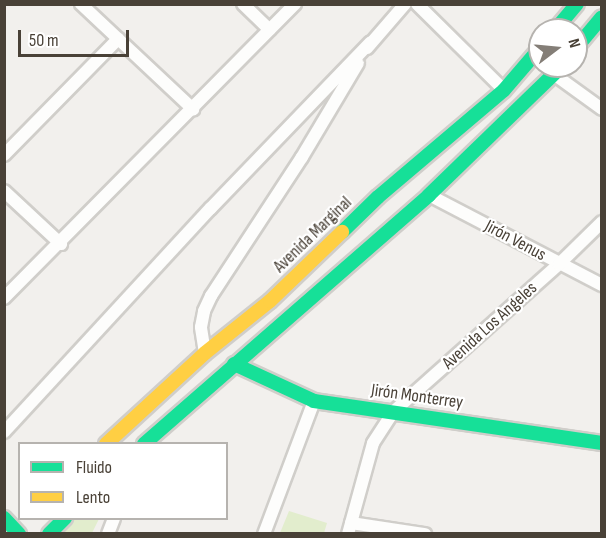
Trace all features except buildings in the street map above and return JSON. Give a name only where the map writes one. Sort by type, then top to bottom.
[{"type":"main road","points":[[565,18],[577,4]]},
{"type":"main road","points":[[588,33],[602,16]]},
{"type":"main road","name":"Avenida Marginal","points":[[108,442],[205,353],[270,301],[378,197],[504,90],[528,62]]},
{"type":"main road","points":[[147,442],[429,195],[551,78]]},
{"type":"main road","name":"Jirón Monterrey","points":[[234,364],[314,400],[602,443]]},
{"type":"main road","points":[[4,518],[16,533],[26,520]]},
{"type":"main road","points":[[49,534],[64,520]]},
{"type":"street","points":[[81,4],[193,109]]},
{"type":"street","points":[[243,4],[270,30]]},
{"type":"street","points":[[4,298],[61,244],[295,4]]},
{"type":"street","points":[[4,432],[210,208],[405,4]]},
{"type":"street","points":[[417,4],[504,90]]},
{"type":"street","points":[[4,155],[118,39]]},
{"type":"street","points":[[205,353],[201,327],[204,311],[211,296],[302,157],[370,43]]},
{"type":"street","points":[[566,78],[602,110]]},
{"type":"street","points":[[4,191],[61,244]]},
{"type":"street","name":"Jirón Venus","points":[[429,195],[602,285]]},
{"type":"street","name":"Avenida Los Angeles","points":[[350,528],[374,442],[393,412],[559,264],[602,222]]},
{"type":"street","points":[[264,534],[314,400]]},
{"type":"street","points":[[108,534],[114,520]]},
{"type":"street","points":[[350,528],[425,534]]},
{"type":"green space","points":[[289,511],[327,523],[324,533],[280,533]]},
{"type":"green space","points":[[63,520],[98,520],[92,533],[47,534]]},
{"type":"traffic: fast","points":[[565,18],[577,4]]},
{"type":"traffic: fast","points":[[588,34],[602,17]]},
{"type":"traffic: fast","points":[[342,232],[378,197],[504,90],[528,62]]},
{"type":"traffic: fast","points":[[146,442],[429,195],[550,78]]},
{"type":"traffic: fast","points":[[234,364],[314,401],[602,443]]},
{"type":"traffic: fast","points":[[4,518],[19,534]]},
{"type":"traffic: fast","points":[[49,534],[63,520]]},
{"type":"traffic: slow","points":[[108,442],[205,353],[270,301],[342,232]]}]
